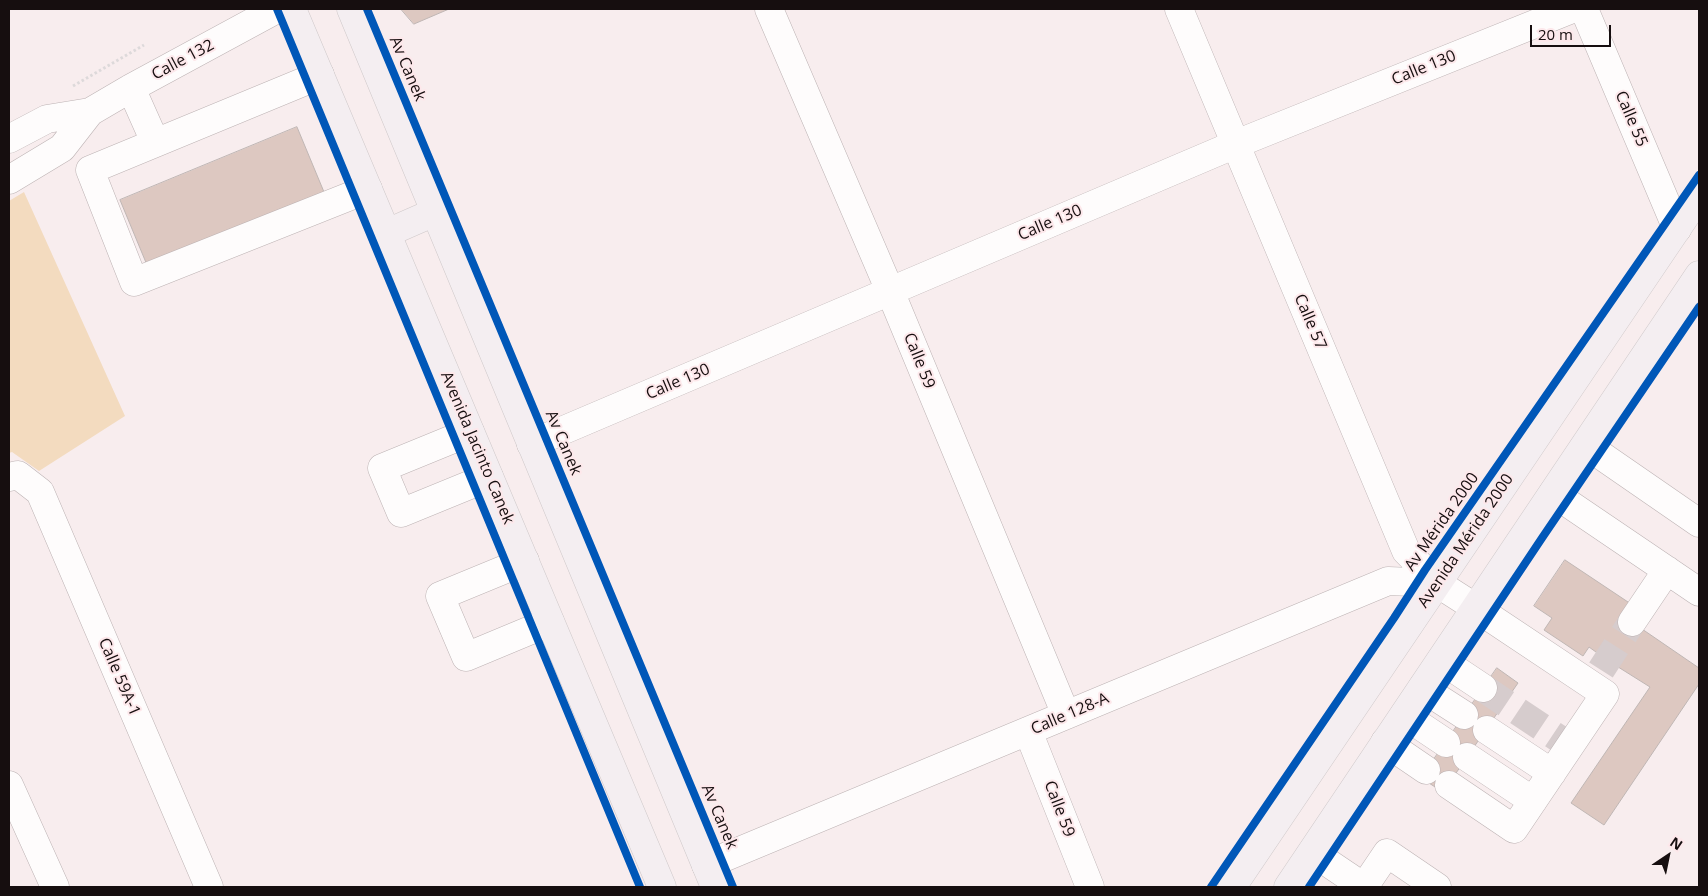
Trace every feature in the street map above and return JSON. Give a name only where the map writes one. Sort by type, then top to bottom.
[{"type":"main road","name":"Avenida Jacinto Canek","points":[[292,9],[662,887]]},
{"type":"main road","points":[[350,9],[710,876]]},
{"type":"main road","name":"Avenida Mérida 2000","points":[[1232,887],[1699,196]]},
{"type":"main road","points":[[386,233],[435,212]]},
{"type":"main road","points":[[1288,887],[1699,275]]},
{"type":"street","name":"Calle 132","points":[[9,180],[62,148],[90,112],[130,88],[277,9]]},
{"type":"street","name":"Calle 59","points":[[769,9],[890,291],[1066,715]]},
{"type":"street","name":"Calle 57","points":[[1179,9],[1406,551],[1437,583],[1603,682],[1552,773]]},
{"type":"street","name":"Calle 130","points":[[532,444],[1236,144],[1572,9]]},
{"type":"street","name":"Calle 55","points":[[1584,9],[1677,229]]},
{"type":"street","points":[[320,75],[90,170],[134,282],[368,189]]},
{"type":"street","points":[[130,88],[155,142]]},
{"type":"street","name":"Calle 132","points":[[9,139],[48,119],[90,112]]},
{"type":"street","points":[[470,432],[382,468],[401,513],[489,477]]},
{"type":"street","points":[[1586,445],[1699,523]]},
{"type":"street","name":"Calle 59A-1","points":[[13,476],[40,492],[209,887]]},
{"type":"street","points":[[1553,493],[1699,592]]},
{"type":"street","points":[[525,561],[440,596],[466,657],[550,622]]},
{"type":"street","points":[[1632,622],[1666,570]]},
{"type":"street","name":"Calle 128-A","points":[[710,876],[1028,731],[1388,581],[1437,583]]},
{"type":"street","points":[[1441,660],[1482,688]]},
{"type":"street","points":[[1422,688],[1464,715]]},
{"type":"street","points":[[1404,715],[1532,801]]},
{"type":"street","points":[[1449,785],[1514,829],[1552,773],[1486,730]]},
{"type":"street","name":"Calle 59","points":[[1028,731],[1090,887]]},
{"type":"street","points":[[1385,742],[1426,770]]},
{"type":"street","points":[[9,786],[55,887]]},
{"type":"street","points":[[1312,852],[1364,887],[1387,853],[1437,887]]},
{"type":"shaded area","points":[[24,192],[125,416],[39,471],[12,452],[9,453],[9,201]]},
{"type":"building","points":[[401,9],[449,9],[414,24]]},
{"type":"building","points":[[297,127],[324,192],[147,265],[120,200]]},
{"type":"building","points":[[1565,560],[1631,604],[1623,616],[1699,668],[1699,684],[1604,825],[1571,803],[1650,687],[1589,647],[1583,656],[1544,630],[1552,618],[1534,606]]},
{"type":"building","points":[[1497,668],[1518,683],[1443,792],[1421,778]]},
{"type":"tunnel","points":[[1601,670],[1632,622]]},
{"type":"tunnel","points":[[1483,688],[1570,746]]},
{"type":"cycle path","points":[[277,9],[640,887]]},
{"type":"cycle path","name":"Av Canek","points":[[367,9],[733,887]]},
{"type":"cycle path","name":"Av Mérida 2000","points":[[1211,887],[1425,570],[1699,175]]},
{"type":"cycle path","points":[[1309,887],[1699,307]]}]
